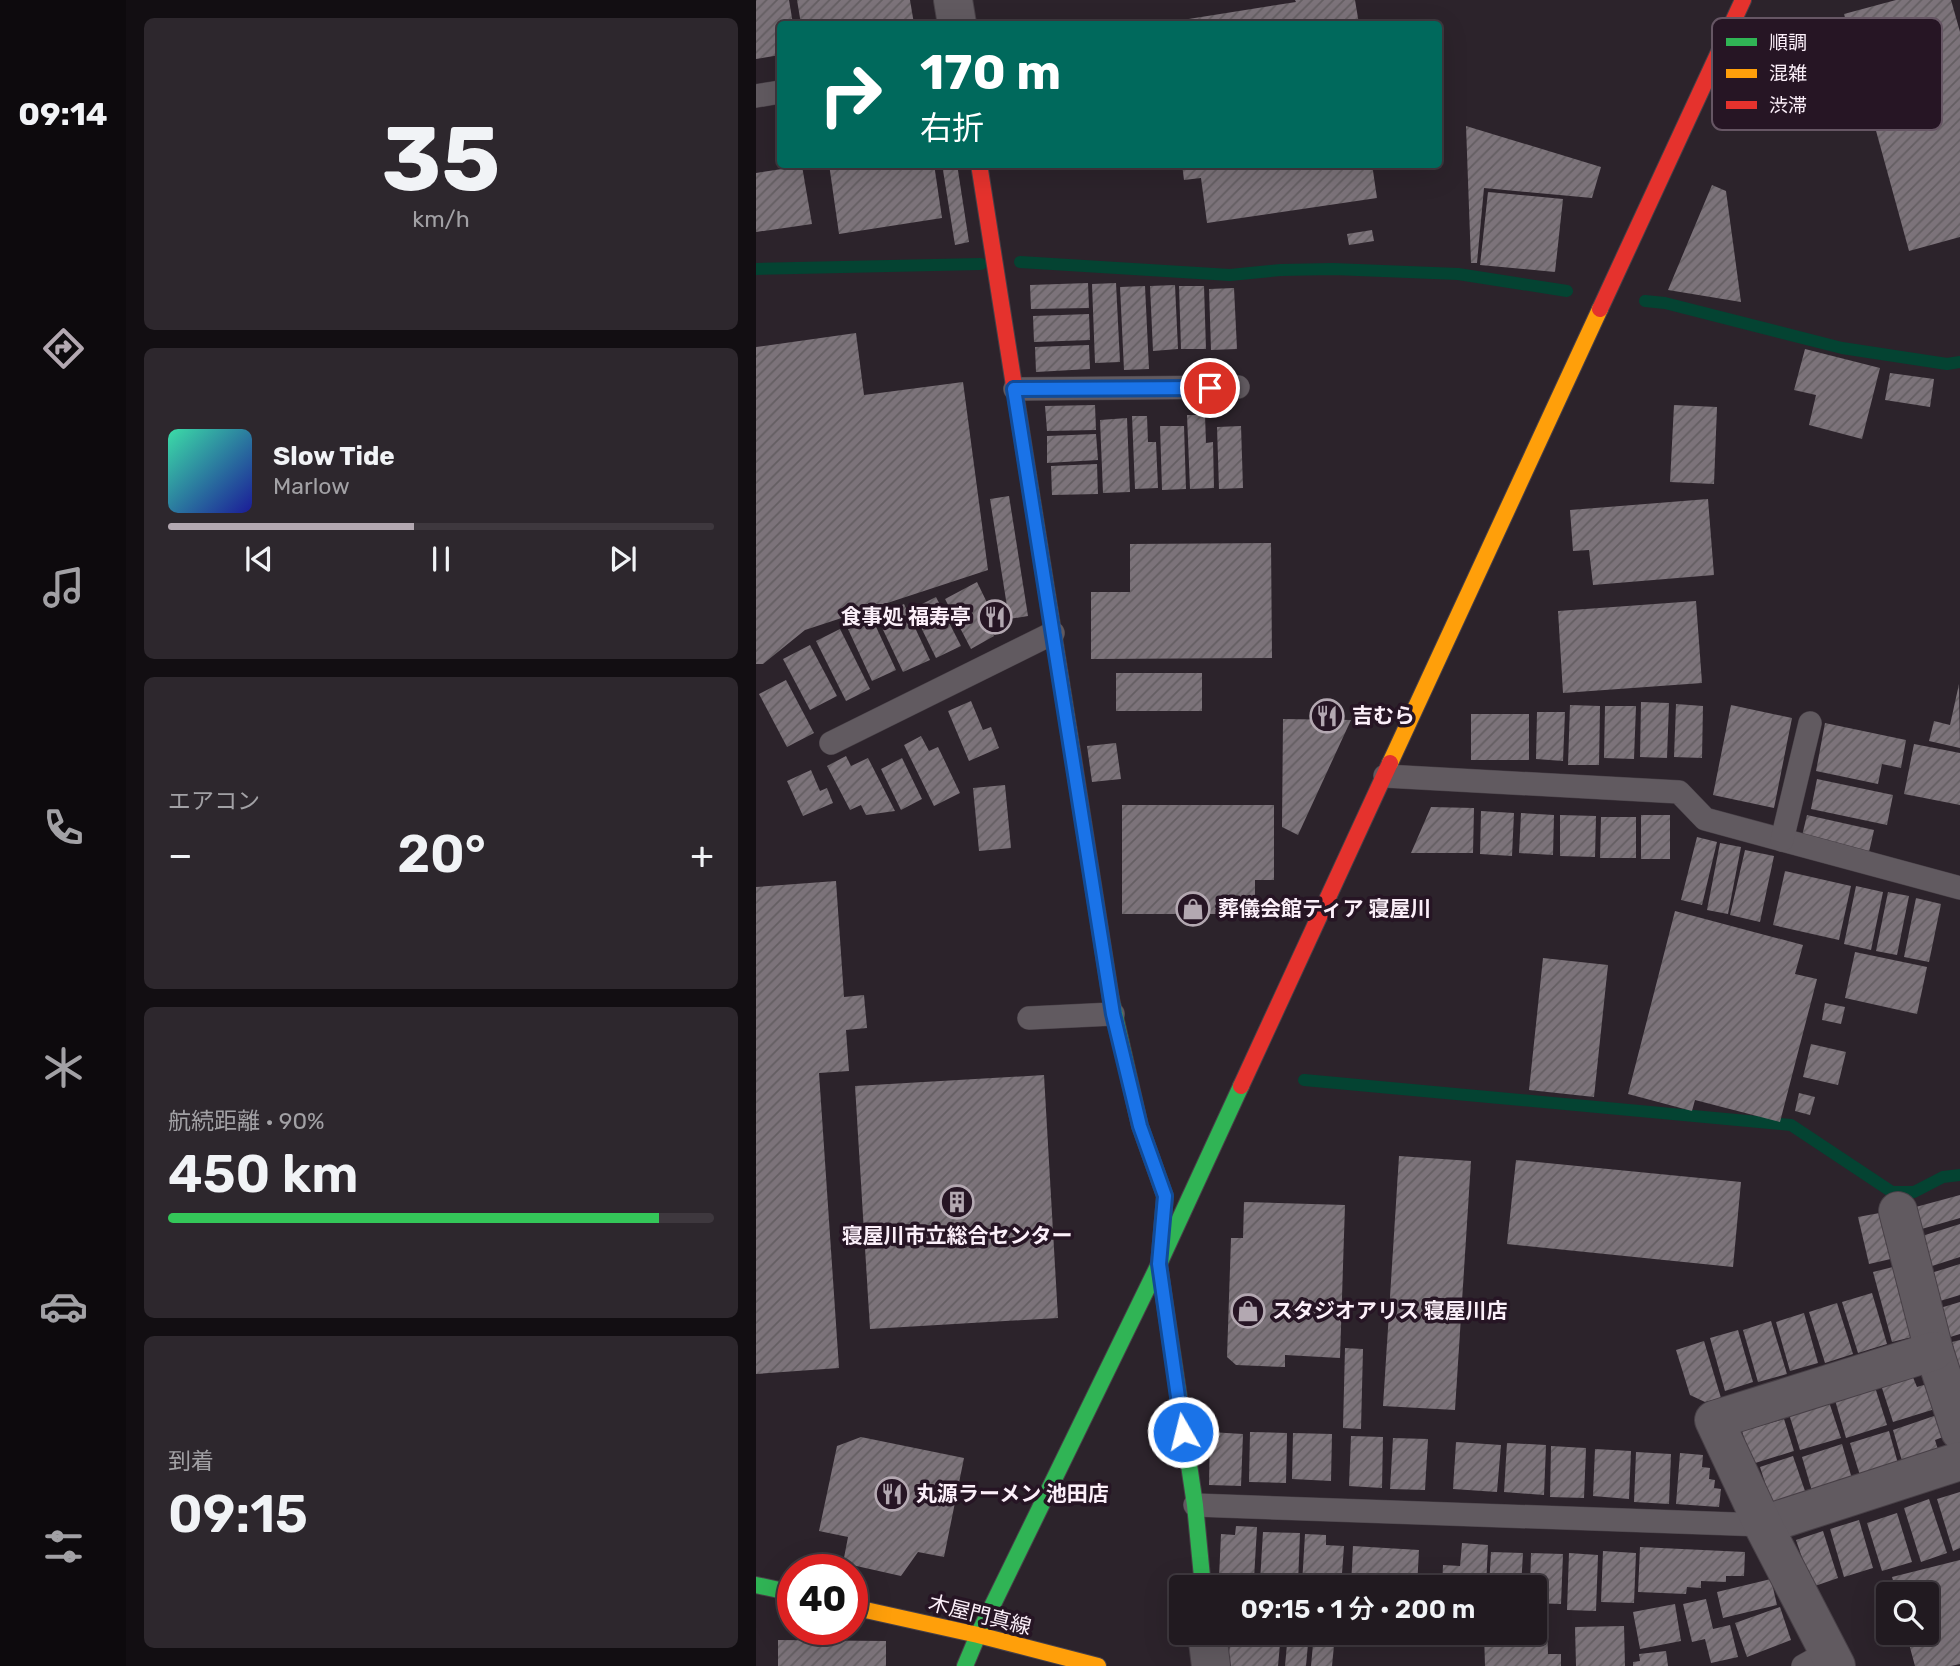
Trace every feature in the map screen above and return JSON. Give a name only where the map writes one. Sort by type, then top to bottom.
[{"type":"street","points":[[953,0],[956,21]]},
{"type":"street","points":[[1735,18],[1743,0]]},
{"type":"street","points":[[965,1666],[1159,1264],[1712,67]]},
{"type":"street","points":[[980,168],[1113,1014],[1140,1126],[1165,1196],[1159,1264],[1195,1505],[1202,1575]]},
{"type":"street","points":[[1898,1211],[1934,1350],[1960,1432]]},
{"type":"street","points":[[1822,1661],[1714,1420],[1934,1350]]},
{"type":"street","points":[[1763,1525],[1960,1461]]},
{"type":"street","points":[[756,1585],[777,1590]]},
{"type":"street","name":"木屋門真線","points":[[868,1611],[1098,1666]]},
{"type":"street","points":[[1209,1645],[1211,1666]]},
{"type":"lane","points":[[756,96],[777,92]]},
{"type":"lane","points":[[1014,389],[1238,387]]},
{"type":"lane","points":[[831,743],[1053,633]]},
{"type":"lane","points":[[1782,840],[1810,723]]},
{"type":"lane","points":[[1385,776],[1679,792],[1705,819],[1960,888]]},
{"type":"lane","points":[[1029,1018],[1113,1014]]},
{"type":"lane","points":[[1195,1505],[1763,1525]]},
{"type":"building","points":[[756,0],[789,0],[792,21],[777,21],[777,56],[756,59]]},
{"type":"building","points":[[797,0],[910,0],[914,21],[800,21]]},
{"type":"building","points":[[1295,0],[1355,0],[1358,21],[1176,21],[1296,2]]},
{"type":"building","points":[[1896,0],[1951,0],[1960,32],[1960,237],[1909,251],[1876,130],[1942,130],[1942,18],[1845,18],[1844,14]]},
{"type":"building","points":[[1466,126],[1601,167],[1592,198],[1484,188],[1477,263],[1471,263]]},
{"type":"building","points":[[802,168],[812,224],[756,232],[756,173]]},
{"type":"building","points":[[830,168],[935,168],[942,218],[839,234]]},
{"type":"building","points":[[943,168],[958,168],[969,242],[955,245]]},
{"type":"building","points":[[1182,168],[1373,168],[1377,198],[1207,223],[1201,178],[1184,180]]},
{"type":"building","points":[[1712,185],[1726,191],[1741,302],[1668,290]]},
{"type":"building","points":[[1488,192],[1563,199],[1555,272],[1480,265]]},
{"type":"building","points":[[1372,230],[1374,241],[1349,245],[1347,234]]},
{"type":"building","points":[[1088,283],[1089,308],[1031,309],[1030,285]]},
{"type":"building","points":[[1116,283],[1120,362],[1095,363],[1092,284]]},
{"type":"building","points":[[1175,285],[1178,349],[1153,351],[1150,286]]},
{"type":"building","points":[[1145,286],[1149,369],[1124,370],[1120,287]]},
{"type":"building","points":[[1179,286],[1204,286],[1206,349],[1181,349]]},
{"type":"building","points":[[1234,288],[1237,349],[1211,350],[1209,289]]},
{"type":"building","points":[[1089,314],[1090,340],[1034,342],[1033,316]]},
{"type":"building","points":[[856,333],[864,395],[963,382],[988,570],[805,630],[763,664],[756,664],[756,347]]},
{"type":"building","points":[[1089,345],[1090,369],[1036,372],[1035,347]]},
{"type":"building","points":[[1805,349],[1880,368],[1862,439],[1809,425],[1816,395],[1794,390]]},
{"type":"building","points":[[1890,373],[1934,379],[1930,407],[1885,400]]},
{"type":"building","points":[[1095,405],[1096,430],[1047,431],[1045,406]]},
{"type":"building","points":[[1674,405],[1717,407],[1714,484],[1670,482]]},
{"type":"building","points":[[1187,415],[1205,415],[1206,443],[1213,442],[1214,488],[1190,489]]},
{"type":"building","points":[[1132,416],[1147,416],[1148,442],[1156,442],[1158,488],[1135,489]]},
{"type":"building","points":[[1127,418],[1130,492],[1103,493],[1100,420]]},
{"type":"building","points":[[1160,426],[1184,426],[1186,489],[1162,490]]},
{"type":"building","points":[[1241,426],[1243,488],[1219,489],[1217,427]]},
{"type":"building","points":[[1096,434],[1098,460],[1047,463],[1047,436]]},
{"type":"building","points":[[1097,464],[1098,494],[1052,495],[1051,466]]},
{"type":"building","points":[[1009,496],[1028,616],[1009,619],[990,499]]},
{"type":"building","points":[[1708,499],[1714,575],[1593,585],[1589,550],[1573,551],[1570,510]]},
{"type":"building","points":[[1271,543],[1272,658],[1091,659],[1091,592],[1130,592],[1130,544]]},
{"type":"building","points":[[977,582],[996,621],[988,625],[994,636],[971,649],[945,599]]},
{"type":"building","points":[[936,597],[961,646],[936,658],[912,609]]},
{"type":"building","points":[[1696,601],[1702,683],[1563,693],[1558,611]]},
{"type":"building","points":[[904,604],[930,660],[903,672],[877,617]]},
{"type":"building","points":[[872,618],[896,670],[872,681],[848,629]]},
{"type":"building","points":[[840,629],[870,689],[846,701],[816,641]]},
{"type":"building","points":[[810,645],[837,696],[810,710],[783,659]]},
{"type":"building","points":[[1116,673],[1202,673],[1202,711],[1116,711]]},
{"type":"building","points":[[786,680],[814,733],[787,747],[759,694]]},
{"type":"building","points":[[1959,684],[1960,748],[1929,741],[1934,721],[1950,725]]},
{"type":"building","points":[[971,701],[983,730],[991,727],[999,748],[969,761],[948,711]]},
{"type":"building","points":[[1641,702],[1669,703],[1667,758],[1640,757]]},
{"type":"building","points":[[1676,704],[1703,706],[1702,758],[1674,757]]},
{"type":"building","points":[[1570,705],[1600,706],[1599,765],[1568,765]]},
{"type":"building","points":[[1731,705],[1792,718],[1774,808],[1713,795]]},
{"type":"building","points":[[1605,706],[1636,706],[1634,759],[1604,758]]},
{"type":"building","points":[[1537,712],[1565,712],[1563,761],[1536,759]]},
{"type":"building","points":[[1471,714],[1529,714],[1529,760],[1471,760]]},
{"type":"building","points":[[1283,719],[1351,720],[1298,835],[1282,827]]},
{"type":"building","points":[[1825,723],[1906,740],[1901,768],[1882,764],[1878,784],[1816,771]]},
{"type":"building","points":[[921,736],[929,751],[938,747],[960,793],[934,806],[904,745]]},
{"type":"building","points":[[1116,743],[1121,779],[1092,782],[1087,746]]},
{"type":"building","points":[[1914,744],[1960,753],[1960,805],[1904,794]]},
{"type":"building","points":[[846,756],[851,766],[868,758],[895,811],[866,815],[861,805],[850,810],[827,766]]},
{"type":"building","points":[[902,758],[922,799],[901,810],[881,769]]},
{"type":"building","points":[[811,770],[820,791],[827,788],[833,803],[803,816],[787,781]]},
{"type":"building","points":[[1817,779],[1893,795],[1887,825],[1811,809]]},
{"type":"building","points":[[1005,785],[1011,848],[979,851],[973,788]]},
{"type":"building","points":[[1122,805],[1274,805],[1274,880],[1255,880],[1255,914],[1122,914]]},
{"type":"building","points":[[1431,807],[1474,808],[1473,853],[1411,853]]},
{"type":"building","points":[[1481,811],[1514,813],[1512,856],[1480,854]]},
{"type":"building","points":[[1521,813],[1554,815],[1553,855],[1519,853]]},
{"type":"building","points":[[1560,815],[1596,816],[1595,857],[1560,856]]},
{"type":"building","points":[[1641,815],[1670,815],[1670,859],[1641,859]]},
{"type":"building","points":[[1807,815],[1874,830],[1869,852],[1802,836]]},
{"type":"building","points":[[1601,817],[1636,817],[1636,858],[1600,858]]},
{"type":"building","points":[[1697,837],[1717,842],[1702,905],[1681,900]]},
{"type":"building","points":[[1720,843],[1741,847],[1728,914],[1707,910]]},
{"type":"building","points":[[1745,850],[1774,856],[1760,922],[1730,915]]},
{"type":"building","points":[[1785,871],[1851,886],[1839,940],[1773,925]]},
{"type":"building","points":[[836,881],[844,997],[864,995],[867,1028],[846,1030],[849,1071],[819,1073],[839,1368],[756,1374],[756,887]]},
{"type":"building","points":[[1856,886],[1883,892],[1871,950],[1844,944]]},
{"type":"building","points":[[1888,892],[1909,896],[1897,955],[1876,951]]},
{"type":"building","points":[[1916,898],[1941,904],[1929,962],[1904,957]]},
{"type":"building","points":[[1675,911],[1803,945],[1795,974],[1817,979],[1780,1122],[1695,1100],[1692,1111],[1628,1094]]},
{"type":"building","points":[[1855,952],[1927,967],[1917,1014],[1845,998]]},
{"type":"building","points":[[1543,958],[1608,965],[1594,1097],[1529,1090]]},
{"type":"building","points":[[1825,1003],[1845,1007],[1841,1024],[1822,1020]]},
{"type":"building","points":[[1811,1044],[1846,1052],[1838,1085],[1803,1077]]},
{"type":"building","name":"寝屋川市立総合センター","points":[[1044,1075],[1058,1318],[870,1329],[855,1086]]},
{"type":"building","points":[[1799,1093],[1815,1097],[1810,1115],[1795,1111]]},
{"type":"building","points":[[1399,1156],[1471,1161],[1455,1410],[1383,1406]]},
{"type":"building","points":[[1516,1160],[1741,1182],[1733,1267],[1507,1244]]},
{"type":"building","points":[[1960,1195],[1960,1218],[1918,1230],[1912,1208]]},
{"type":"building","points":[[1244,1202],[1345,1205],[1340,1358],[1285,1355],[1285,1367],[1236,1365],[1227,1357],[1231,1238],[1243,1238]]},
{"type":"building","points":[[1885,1212],[1895,1258],[1869,1264],[1858,1217]]},
{"type":"building","points":[[1960,1224],[1960,1257],[1932,1266],[1922,1236]]},
{"type":"building","points":[[1960,1264],[1960,1295],[1940,1301],[1931,1273]]},
{"type":"building","points":[[1893,1267],[1912,1337],[1892,1342],[1873,1272]]},
{"type":"building","points":[[1872,1293],[1887,1344],[1858,1353],[1842,1302]]},
{"type":"building","points":[[1960,1302],[1960,1334],[1950,1337],[1940,1308]]},
{"type":"building","points":[[1837,1303],[1853,1354],[1825,1363],[1809,1312]]},
{"type":"building","points":[[1804,1313],[1818,1363],[1790,1371],[1776,1322]]},
{"type":"building","points":[[1771,1321],[1787,1374],[1758,1382],[1743,1330]]},
{"type":"building","points":[[1738,1330],[1753,1382],[1725,1391],[1710,1338]]},
{"type":"building","points":[[1960,1340],[1960,1368],[1959,1368],[1952,1342]]},
{"type":"building","points":[[1704,1341],[1721,1398],[1705,1402],[1690,1395],[1676,1350]]},
{"type":"building","points":[[1345,1348],[1363,1349],[1361,1429],[1343,1428]]},
{"type":"building","points":[[1912,1375],[1917,1387],[1927,1384],[1935,1409],[1893,1422],[1881,1385]]},
{"type":"building","points":[[1875,1387],[1887,1425],[1846,1438],[1835,1400]]},
{"type":"building","points":[[1829,1402],[1841,1438],[1800,1450],[1789,1414]]},
{"type":"building","points":[[1937,1415],[1943,1437],[1935,1440],[1940,1456],[1904,1468],[1893,1430]]},
{"type":"building","points":[[1784,1419],[1794,1451],[1752,1464],[1742,1431]]},
{"type":"building","points":[[1889,1431],[1900,1471],[1862,1482],[1850,1443]]},
{"type":"building","points":[[1210,1432],[1243,1434],[1241,1486],[1209,1485]]},
{"type":"building","points":[[1250,1432],[1287,1433],[1286,1483],[1249,1482]]},
{"type":"building","points":[[1293,1433],[1332,1434],[1331,1481],[1292,1479]]},
{"type":"building","points":[[1351,1436],[1383,1437],[1382,1488],[1349,1486]]},
{"type":"building","name":"丸源ラーメン 池田店","points":[[861,1437],[964,1458],[944,1557],[918,1552],[901,1576],[868,1569],[868,1554],[845,1554],[848,1537],[819,1531],[837,1446]]},
{"type":"building","points":[[1393,1438],[1428,1439],[1425,1490],[1390,1489]]},
{"type":"building","points":[[1456,1442],[1501,1445],[1497,1492],[1453,1489]]},
{"type":"building","points":[[1507,1443],[1546,1445],[1544,1495],[1504,1492]]},
{"type":"building","points":[[1842,1444],[1852,1479],[1812,1491],[1802,1457]]},
{"type":"building","points":[[1551,1446],[1586,1448],[1584,1498],[1550,1497]]},
{"type":"building","points":[[1595,1449],[1631,1451],[1629,1499],[1593,1496]]},
{"type":"building","points":[[1636,1452],[1671,1454],[1669,1504],[1634,1502]]},
{"type":"building","points":[[1680,1453],[1703,1455],[1702,1467],[1710,1468],[1709,1479],[1715,1480],[1714,1488],[1721,1489],[1719,1507],[1676,1504]]},
{"type":"building","points":[[1793,1456],[1806,1494],[1772,1505],[1760,1467]]},
{"type":"building","points":[[1960,1492],[1960,1548],[1953,1551],[1937,1499]]},
{"type":"building","points":[[1929,1499],[1947,1553],[1921,1562],[1904,1508]]},
{"type":"building","points":[[1897,1513],[1912,1562],[1882,1571],[1867,1523]]},
{"type":"building","points":[[1859,1520],[1873,1568],[1844,1577],[1830,1529]]},
{"type":"building","points":[[1236,1526],[1257,1527],[1254,1575],[1219,1575],[1221,1534],[1235,1535]]},
{"type":"building","points":[[1823,1531],[1838,1578],[1812,1587],[1796,1540]]},
{"type":"building","points":[[1263,1532],[1300,1533],[1298,1575],[1260,1575]]},
{"type":"building","points":[[1305,1534],[1326,1535],[1326,1545],[1344,1546],[1342,1575],[1303,1575]]},
{"type":"building","points":[[1462,1543],[1488,1545],[1487,1575],[1443,1575],[1443,1565],[1460,1566]]},
{"type":"building","points":[[1353,1546],[1419,1550],[1418,1575],[1352,1575]]},
{"type":"building","points":[[1640,1547],[1745,1552],[1744,1576],[1726,1576],[1726,1582],[1701,1581],[1701,1588],[1687,1587],[1686,1594],[1638,1592]]},
{"type":"building","points":[[1603,1551],[1636,1553],[1634,1603],[1601,1602]]},
{"type":"building","points":[[1491,1552],[1523,1553],[1522,1575],[1490,1575]]},
{"type":"building","points":[[1531,1553],[1563,1554],[1561,1604],[1547,1603],[1547,1575],[1530,1575]]},
{"type":"building","points":[[1569,1553],[1598,1555],[1596,1611],[1567,1610]]},
{"type":"building","points":[[1960,1560],[1960,1664],[1915,1666],[1909,1645],[1939,1645],[1939,1582],[1893,1582],[1892,1577]]},
{"type":"building","points":[[1771,1579],[1777,1605],[1723,1618],[1717,1592]]},
{"type":"building","points":[[1706,1599],[1713,1629],[1730,1625],[1738,1657],[1711,1663],[1705,1639],[1692,1642],[1683,1604]]},
{"type":"building","points":[[1675,1604],[1681,1641],[1640,1649],[1633,1612]]},
{"type":"building","points":[[1780,1607],[1791,1640],[1747,1657],[1735,1623]]},
{"type":"building","points":[[1547,1624],[1548,1654],[1561,1654],[1561,1666],[1485,1666],[1484,1645],[1547,1645]]},
{"type":"building","points":[[1624,1626],[1625,1666],[1576,1666],[1575,1627]]},
{"type":"building","points":[[868,1641],[886,1641],[886,1666],[778,1666],[778,1645],[868,1645]]},
{"type":"building","points":[[1230,1645],[1280,1645],[1278,1666],[1231,1666],[1228,1662]]},
{"type":"building","points":[[1287,1645],[1308,1645],[1306,1666],[1285,1666]]},
{"type":"building","points":[[1313,1645],[1334,1645],[1332,1666],[1311,1666]]},
{"type":"building","points":[[1666,1651],[1668,1666],[1633,1666],[1633,1662],[1640,1661],[1639,1654]]},
{"type":"waterway","points":[[1020,262],[1230,275],[1333,269],[1458,274],[1567,291]]},
{"type":"waterway","points":[[756,269],[981,264]]},
{"type":"waterway","points":[[1645,301],[1665,303],[1842,348],[1947,364],[1960,362]]},
{"type":"waterway","points":[[1304,1080],[1791,1125],[1892,1192],[1914,1192],[1943,1177],[1960,1175]]},
{"type":"traffic: fast","points":[[1111,999],[1140,1126],[1165,1196],[1159,1264],[1195,1505],[1202,1575]]},
{"type":"traffic: fast","points":[[965,1666],[1159,1264],[1241,1086]]},
{"type":"traffic: fast","points":[[756,1585],[777,1590]]},
{"type":"traffic: slow","points":[[1390,763],[1600,309]]},
{"type":"traffic: slow","points":[[1028,474],[1072,751]]},
{"type":"traffic: slow","points":[[868,1611],[1098,1666]]},
{"type":"traffic: jam","points":[[1735,18],[1743,0]]},
{"type":"traffic: jam","points":[[1600,309],[1712,67]]},
{"type":"traffic: jam","points":[[980,168],[1028,474]]},
{"type":"traffic: jam","points":[[1072,751],[1111,999]]},
{"type":"traffic: jam","points":[[1241,1086],[1390,763]]},
{"type":"place","name":"食事処 福寿亭","points":[[995,617]]},
{"type":"place","name":"吉むら","points":[[1327,716]]},
{"type":"place","name":"葬儀会館ティア 寝屋川","points":[[1193,909]]},
{"type":"place","name":"寝屋川市立総合センター","points":[[957,1202]]},
{"type":"place","name":"スタジオアリス 寝屋川店","points":[[1248,1311]]},
{"type":"place","name":"丸源ラーメン 池田店","points":[[892,1494]]},
{"type":"route","points":[[1183,1432],[1159,1264],[1165,1196],[1140,1126],[1113,1014],[1014,389],[1210,388]]}]
